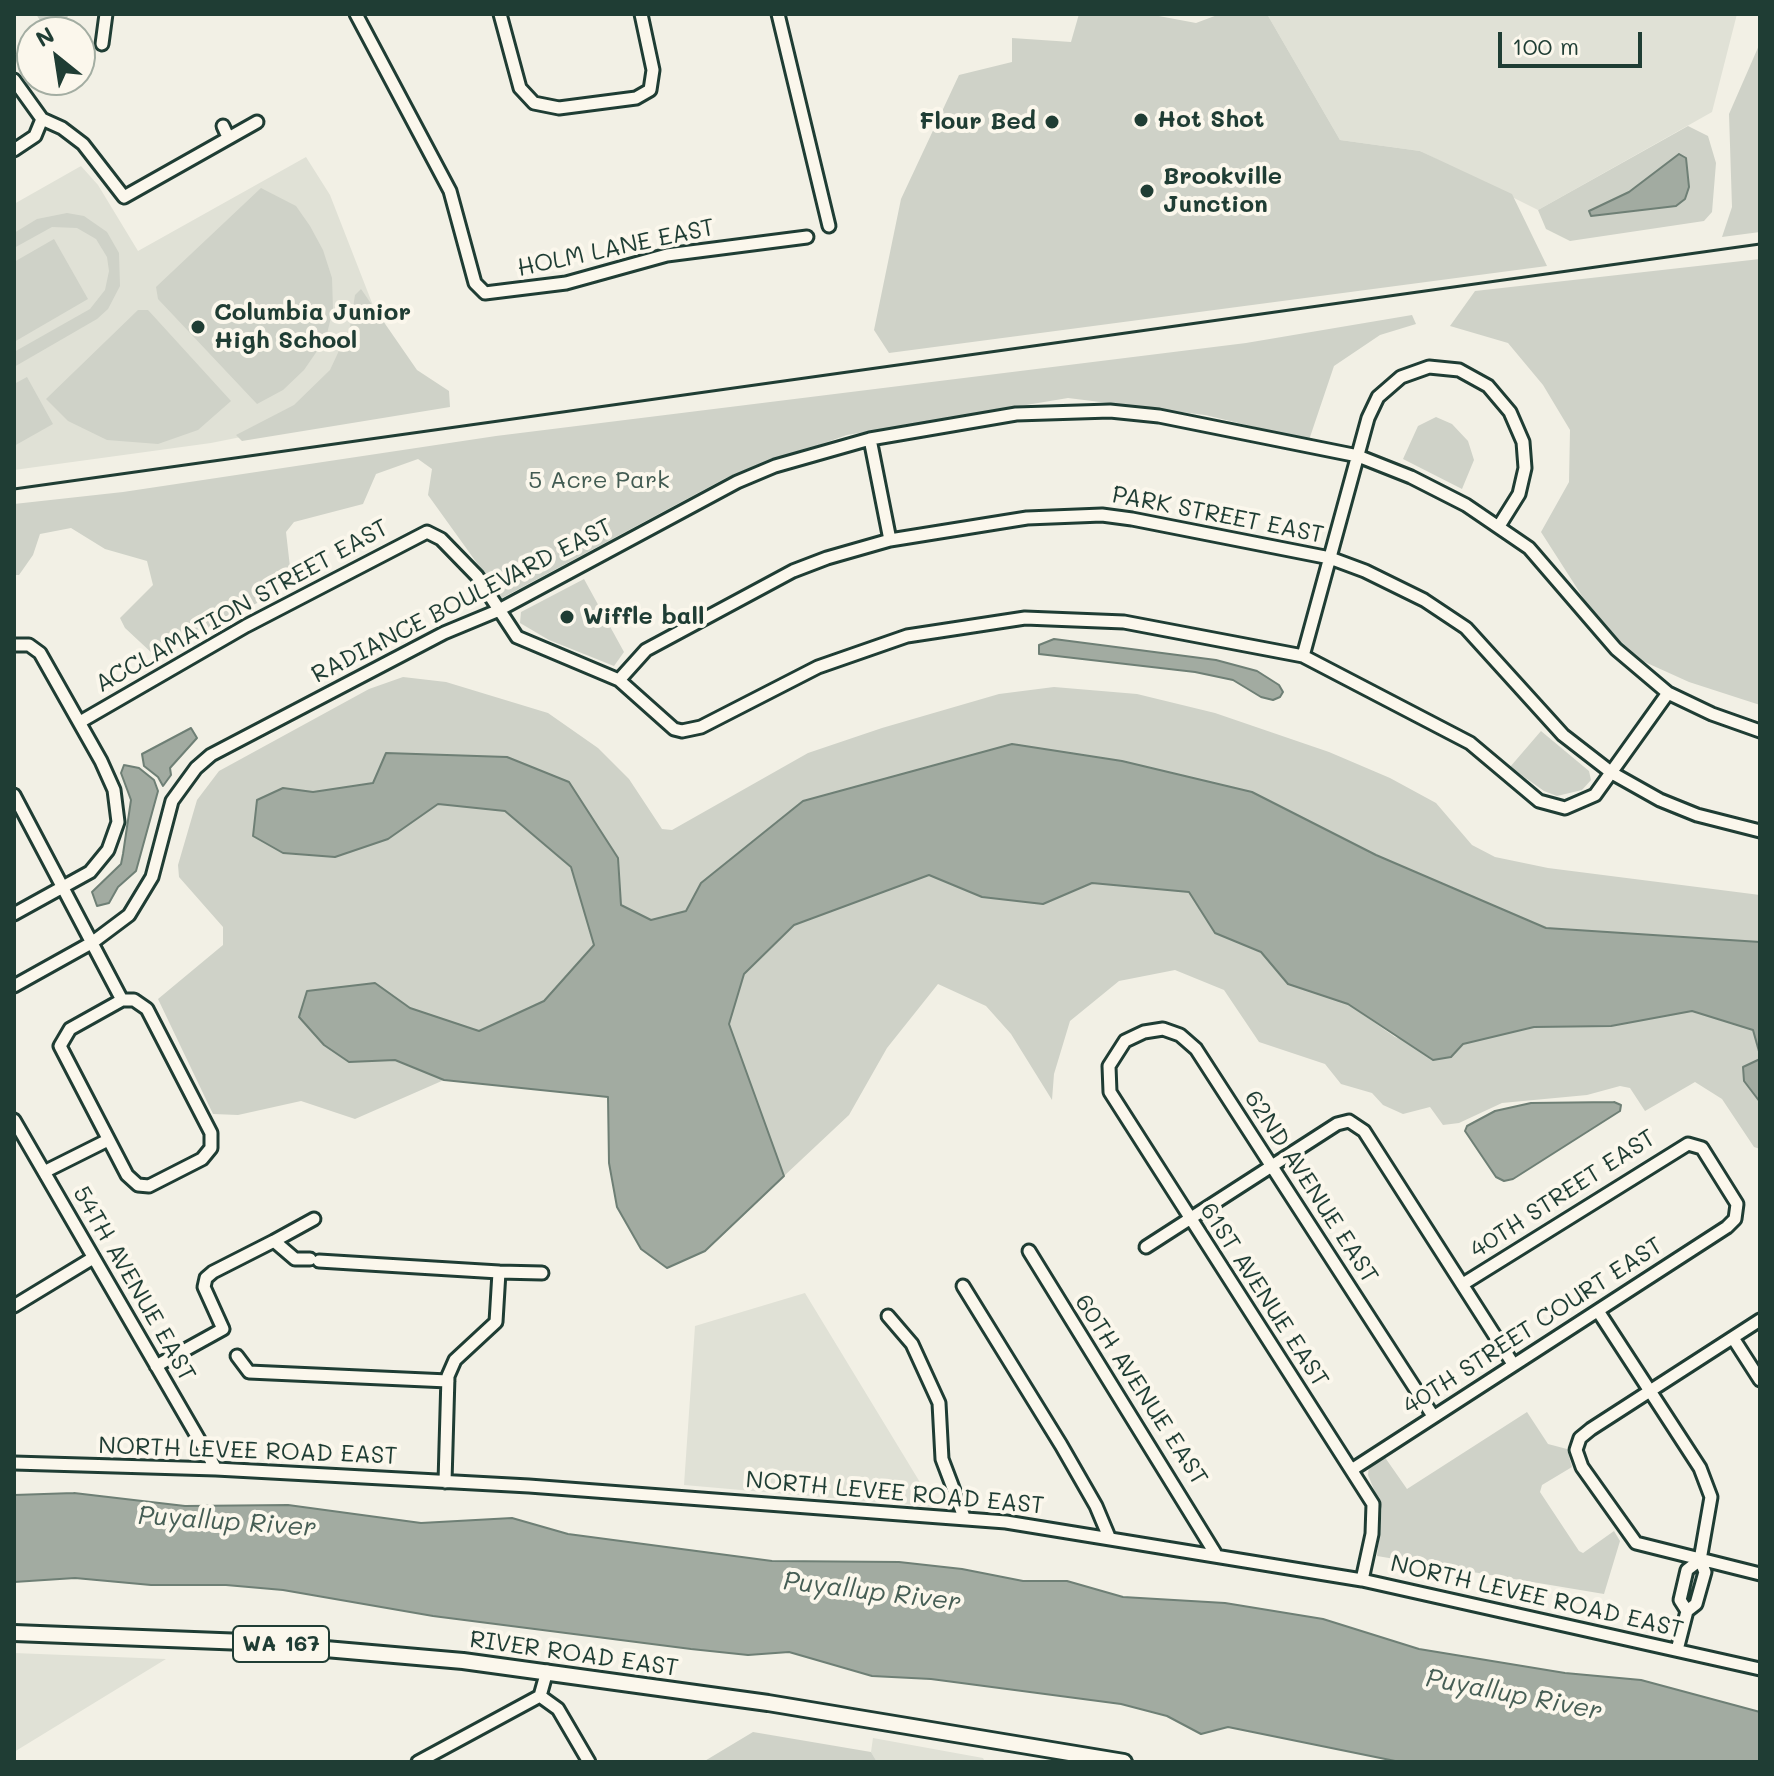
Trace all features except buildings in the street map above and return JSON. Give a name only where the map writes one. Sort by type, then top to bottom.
[{"type":"main road","name":"RIVER ROAD EAST","points":[[14,1633],[307,1646],[547,1671],[768,1703],[1124,1762]]},
{"type":"street","points":[[102,44],[106,14]]},
{"type":"street","name":"HOLM LANE EAST","points":[[356,14],[450,191],[461,220],[475,283],[482,291],[496,295],[531,290],[667,255],[807,237]]},
{"type":"street","points":[[500,14],[520,88],[538,105],[559,108],[636,98],[650,90],[654,77],[641,14]]},
{"type":"street","points":[[778,14],[829,226]]},
{"type":"street","points":[[14,80],[42,119],[78,139],[124,197],[225,131],[257,122]]},
{"type":"street","points":[[14,150],[35,136],[42,119]]},
{"type":"street","points":[[1303,656],[1372,407],[1401,377],[1429,367],[1459,370],[1488,386],[1510,412],[1523,442],[1523,482],[1499,526]]},
{"type":"street","name":"RADIANCE BOULEVARD EAST","points":[[14,986],[113,930],[141,900],[152,877],[172,801],[190,775],[211,755],[444,633],[497,611],[737,482],[799,458],[870,439],[1016,414],[1110,411],[1159,416],[1358,456],[1411,477],[1499,526],[1551,569],[1616,649],[1668,693],[1712,714],[1760,731]]},
{"type":"street","points":[[870,439],[890,540]]},
{"type":"street","name":"PARK STREET EAST","points":[[619,680],[646,650],[793,571],[890,540],[1027,518],[1102,515],[1330,558],[1365,571],[1424,600],[1466,628],[1553,725],[1612,773],[1660,800],[1697,815],[1760,831]]},
{"type":"street","name":"ACCLAMATION STREET EAST","points":[[80,722],[246,626],[427,532],[441,539],[477,576],[497,611]]},
{"type":"street","points":[[497,611],[517,637],[619,680],[674,729],[682,731],[701,727],[818,667],[859,650],[967,624],[1025,618],[1124,622],[1303,656],[1470,743],[1539,801],[1565,808],[1595,795],[1668,693]]},
{"type":"street","points":[[14,645],[35,647],[80,722],[114,790],[118,822],[115,838],[90,872],[14,914]]},
{"type":"street","points":[[14,795],[122,1000]]},
{"type":"street","points":[[122,1000],[134,1000],[147,1009],[209,1126],[212,1141],[202,1159],[156,1184],[138,1185],[130,1180],[62,1055],[61,1042],[70,1029],[122,1000]]},
{"type":"street","name":"62ND AVENUE EAST","points":[[1125,1041],[1144,1032],[1163,1029],[1188,1040],[1433,1416]]},
{"type":"street","name":"61ST AVENUE EAST","points":[[1125,1041],[1109,1066],[1110,1092],[1189,1221],[1373,1504],[1372,1534],[1362,1580]]},
{"type":"street","name":"54TH AVENUE EAST","points":[[14,1120],[216,1469]]},
{"type":"street","points":[[1146,1247],[1337,1124],[1355,1122],[1364,1131],[1513,1364]]},
{"type":"street","points":[[44,1172],[108,1140]]},
{"type":"street","name":"40TH STREET EAST","points":[[1463,1284],[1688,1144]]},
{"type":"street","name":"40TH STREET COURT EAST","points":[[1353,1469],[1735,1219],[1738,1210],[1735,1199],[1702,1148],[1688,1144]]},
{"type":"street","points":[[230,1342],[204,1287],[206,1278],[314,1219]]},
{"type":"street","points":[[274,1241],[295,1259],[542,1273]]},
{"type":"street","name":"60TH AVENUE EAST","points":[[1029,1251],[1145,1434],[1215,1553]]},
{"type":"street","points":[[14,1306],[93,1258]]},
{"type":"street","points":[[445,1482],[448,1381],[455,1360],[496,1322],[499,1272]]},
{"type":"street","points":[[963,1286],[1061,1445],[1096,1506],[1109,1537]]},
{"type":"street","points":[[1598,1311],[1700,1468],[1710,1490],[1711,1506],[1700,1560],[1705,1572],[1696,1604],[1687,1611],[1677,1650]]},
{"type":"street","points":[[888,1316],[912,1344],[939,1403],[942,1459],[964,1517]]},
{"type":"street","points":[[1760,1320],[1585,1433],[1576,1450],[1582,1467],[1630,1539],[1642,1545],[1760,1574]]},
{"type":"street","points":[[156,1366],[223,1329]]},
{"type":"street","points":[[1733,1338],[1760,1380]]},
{"type":"street","points":[[237,1356],[249,1372],[448,1381]]},
{"type":"street","name":"NORTH LEVEE ROAD EAST","points":[[14,1463],[216,1469],[445,1482],[964,1517],[1215,1553],[1362,1580],[1760,1669]]},
{"type":"street","points":[[1687,1611],[1680,1600],[1687,1570],[1700,1560]]},
{"type":"street","points":[[418,1762],[540,1696],[547,1671]]},
{"type":"street","points":[[540,1696],[558,1709],[589,1762]]},
{"type":"shaded area","points":[[1267,14],[1737,14],[1712,112],[1538,210],[1420,151],[1340,140]]},
{"type":"shaded area","name":"Columbia Junior High School","points":[[306,157],[330,195],[411,403],[211,443],[14,470],[14,204],[81,166],[98,185],[138,251]]},
{"type":"shaded area","points":[[805,1293],[935,1507],[684,1485],[695,1326]]},
{"type":"shaded area","points":[[14,1653],[166,1659],[14,1752]]},
{"type":"shaded area","points":[[873,1738],[983,1758],[985,1762],[877,1762],[871,1752]]},
{"type":"green space","points":[[36,14],[69,14],[68,16]]},
{"type":"green space","points":[[1079,14],[1148,14],[1196,23],[1220,14],[1267,14],[1340,140],[1420,151],[1512,194],[1547,266],[889,353],[874,330],[901,199],[959,75],[1012,62],[1012,38],[1071,42]]},
{"type":"green space","points":[[1760,43],[1760,232],[1722,237],[1732,207],[1729,114]]},
{"type":"green space","points":[[1688,126],[1708,136],[1716,163],[1712,212],[1704,221],[1570,241],[1546,229],[1538,210]],"holes":[[[1679,155],[1676,206],[1591,216],[1589,211],[1629,192]]]},
{"type":"green space","points":[[261,188],[296,206],[310,226],[323,250],[332,278],[333,309],[326,338],[304,370],[283,390],[257,404],[158,299],[156,287]]},
{"type":"green space","points":[[67,213],[84,216],[107,232],[119,253],[120,286],[108,309],[97,319],[14,367],[14,352],[90,309],[105,290],[109,271],[107,257],[96,239],[77,228],[52,227],[14,248],[14,233],[37,219]]},
{"type":"green space","points":[[54,239],[88,299],[14,342],[14,262]]},
{"type":"green space","points":[[1760,259],[1760,705],[1689,682],[1616,649],[1541,532],[1569,482],[1570,430],[1543,385],[1508,343],[1450,326],[1475,291]]},
{"type":"green space","points":[[361,289],[417,370],[449,391],[450,407],[242,441],[236,435],[294,405],[330,370],[350,327],[355,295]]},
{"type":"green space","points":[[138,310],[148,310],[231,401],[198,430],[158,444],[107,440],[68,421],[46,399]]},
{"type":"green space","name":"5 Acre Park","points":[[1412,315],[1416,324],[1380,335],[1334,366],[1309,440],[1205,415],[1068,398],[847,435],[726,478],[502,598],[428,495],[432,469],[418,459],[376,474],[363,504],[294,522],[286,532],[290,567],[277,593],[154,655],[125,628],[120,618],[153,585],[147,561],[105,549],[71,528],[40,534],[33,555],[19,575],[14,575],[14,504],[123,492],[496,436],[1246,343]]},
{"type":"green space","points":[[27,377],[53,424],[14,446],[14,384]]},
{"type":"green space","points":[[1436,417],[1452,424],[1468,441],[1474,460],[1462,489],[1403,459],[1418,426]]},
{"type":"green space","points":[[584,579],[624,652],[614,666],[549,640],[520,623],[521,612]]},
{"type":"green space","points":[[403,677],[446,682],[548,713],[598,748],[629,779],[662,829],[672,830],[808,753],[882,728],[999,694],[1054,687],[1137,694],[1215,713],[1329,752],[1390,778],[1436,803],[1472,845],[1495,857],[1548,868],[1760,895],[1760,942],[1546,928],[1376,855],[1252,792],[1122,761],[1012,744],[803,801],[701,883],[686,911],[651,920],[621,905],[618,858],[569,782],[374,783],[313,792],[283,788],[388,839],[438,804],[505,811],[571,867],[594,945],[544,1001],[480,1031],[410,1008],[375,983],[308,991],[348,1062],[395,1060],[444,1080],[355,1119],[301,1101],[238,1115],[213,1114],[158,999],[223,945],[223,927],[179,877],[178,865],[197,800],[219,771],[369,689]]},
{"type":"green space","points":[[1541,731],[1589,771],[1591,780],[1582,790],[1557,796],[1544,791],[1510,767]]},
{"type":"green space","points":[[929,875],[982,897],[1042,904],[1092,883],[1189,892],[1215,933],[1261,952],[1288,984],[1348,1004],[1395,1037],[1451,1057],[1463,1044],[1534,1027],[1611,1026],[1692,1011],[1753,1030],[1760,1059],[1744,1067],[1744,1080],[1760,1102],[1760,1149],[1754,1147],[1722,1099],[1695,1082],[1645,1111],[1630,1088],[1620,1086],[1587,1095],[1502,1103],[1459,1123],[1443,1125],[1430,1107],[1403,1114],[1383,1105],[1372,1093],[1341,1084],[1325,1064],[1259,1042],[1224,990],[1175,970],[1119,981],[1070,1021],[1054,1074],[1052,1100],[1011,1034],[986,1006],[938,984],[887,1048],[849,1115],[784,1176],[729,1024],[744,974],[794,925]]},
{"type":"green space","points":[[1527,1412],[1548,1444],[1567,1449],[1572,1467],[1542,1485],[1540,1492],[1579,1551],[1583,1553],[1614,1531],[1620,1541],[1604,1594],[1377,1556],[1382,1509],[1368,1475],[1369,1466],[1384,1456],[1407,1489]]},
{"type":"green space","points":[[753,1732],[871,1752],[877,1762],[703,1762]]},
{"type":"water","points":[[1679,154],[1686,158],[1689,187],[1685,199],[1676,206],[1591,216],[1589,211],[1629,192]]},
{"type":"water","points":[[1054,639],[1216,660],[1257,671],[1279,685],[1283,692],[1273,700],[1261,697],[1233,680],[1195,672],[1039,654],[1039,645]]},
{"type":"water","points":[[191,728],[197,738],[170,768],[171,775],[163,786],[158,777],[144,766],[142,754]]},
{"type":"water","points":[[1012,744],[1122,761],[1252,792],[1376,855],[1546,928],[1760,942],[1760,1055],[1753,1030],[1692,1011],[1611,1026],[1534,1027],[1463,1044],[1451,1057],[1433,1060],[1348,1004],[1288,984],[1261,952],[1215,933],[1189,892],[1092,883],[1043,904],[982,897],[929,875],[794,925],[744,974],[729,1024],[784,1176],[705,1251],[667,1268],[641,1249],[617,1207],[609,1163],[608,1097],[444,1080],[395,1060],[349,1062],[324,1045],[299,1017],[307,991],[375,983],[410,1008],[479,1031],[544,1001],[594,945],[571,867],[505,811],[438,804],[388,839],[335,857],[283,853],[253,836],[257,800],[283,788],[313,792],[373,783],[386,753],[507,757],[569,782],[618,858],[621,905],[651,920],[686,911],[701,883],[803,801]]},
{"type":"water","points":[[124,765],[139,768],[154,780],[158,791],[136,871],[118,887],[109,903],[97,906],[92,892],[121,864],[123,854],[131,800],[121,773]]},
{"type":"water","points":[[1760,1059],[1760,1102],[1744,1081],[1743,1067]]},
{"type":"water","points":[[1614,1102],[1621,1105],[1620,1111],[1513,1179],[1504,1181],[1496,1177],[1465,1131],[1467,1126],[1495,1111],[1531,1103]]},
{"type":"water","name":"Puyallup River","points":[[74,1493],[185,1506],[288,1505],[421,1523],[512,1518],[568,1534],[772,1561],[899,1562],[962,1569],[1023,1581],[1067,1581],[1123,1597],[1225,1603],[1323,1619],[1419,1649],[1565,1673],[1641,1680],[1760,1712],[1760,1762],[1400,1762],[1228,1727],[1201,1734],[1167,1716],[1121,1704],[931,1679],[872,1676],[789,1652],[748,1655],[691,1649],[433,1616],[283,1590],[226,1585],[151,1585],[75,1578],[14,1582],[14,1495]]},
{"type":"railway","points":[[14,489],[1760,244]]},
{"type":"place","name":"Hot Shot","points":[[1141,120]]},
{"type":"place","name":"Flour Bed","points":[[1052,122]]},
{"type":"place","name":"Brookville Junction","points":[[1147,191]]},
{"type":"place","name":"Columbia Junior High School","points":[[198,327]]},
{"type":"place","name":"Wiffle ball","points":[[567,617]]}]
